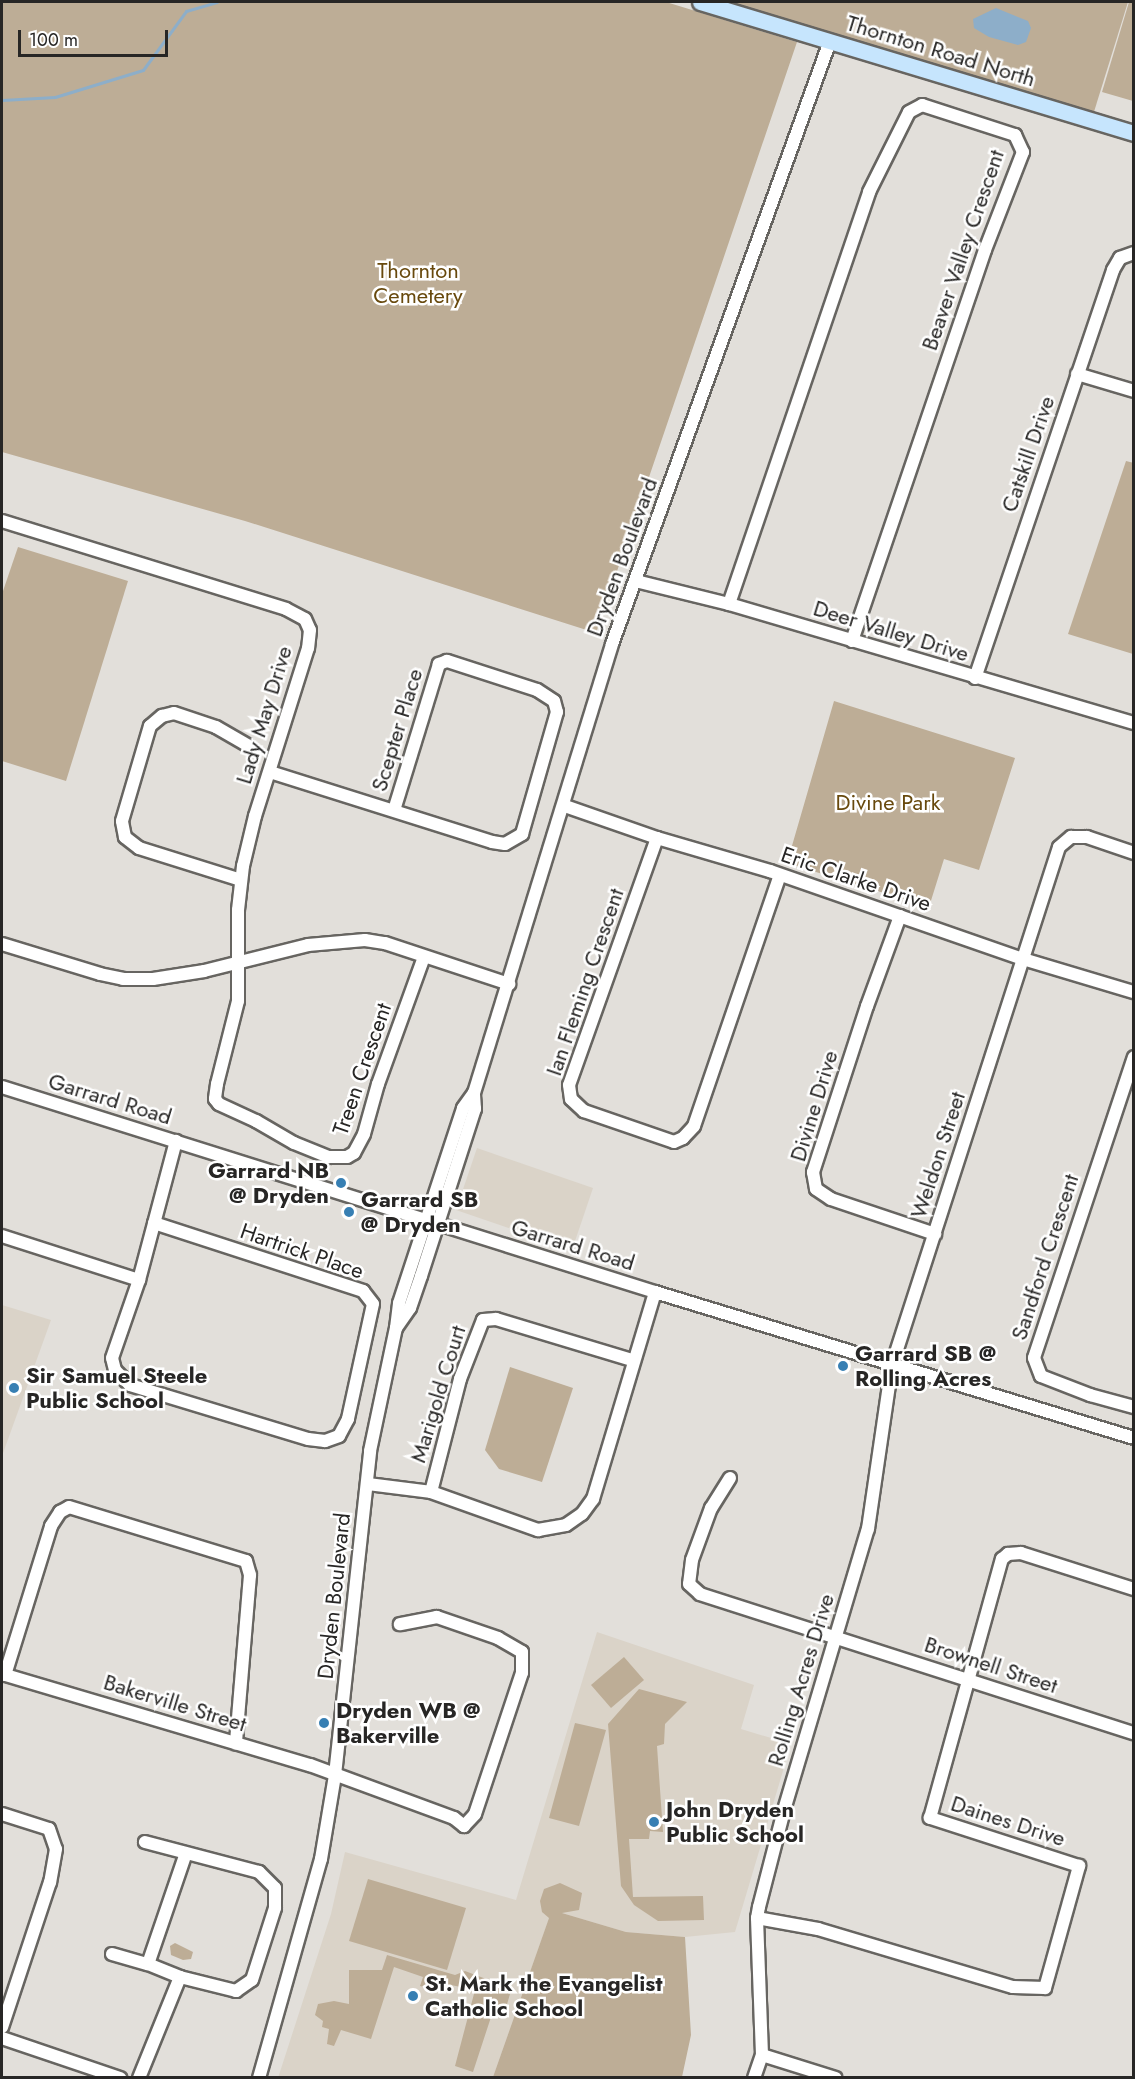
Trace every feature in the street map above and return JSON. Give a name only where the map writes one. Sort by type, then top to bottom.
[{"type":"main road","name":"Thornton Road North","points":[[700,2],[1134,133]]},
{"type":"street","name":"Dryden Boulevard","points":[[259,2078],[321,1859],[335,1775],[370,1451],[396,1328],[410,1308],[463,1108],[474,1094],[510,984],[612,644],[830,41]]},
{"type":"street","name":"Beaver Valley Crescent","points":[[729,604],[869,192],[909,112],[922,105],[1015,135],[1023,152],[985,250],[852,641]]},
{"type":"street","name":"Catskill Drive","points":[[975,678],[1113,270],[1120,258],[1134,253]]},
{"type":"street","points":[[1077,374],[1134,391]]},
{"type":"street","name":"Lady May Drive","points":[[2,521],[286,609],[305,619],[310,630],[308,648],[255,816],[241,880],[239,962]]},
{"type":"street","name":"Deer Valley Drive","points":[[636,581],[729,604],[1134,723]]},
{"type":"street","name":"Scepter Place","points":[[270,772],[492,842],[513,842],[522,834],[546,757],[557,712],[554,701],[537,690],[447,661],[439,664],[394,810]]},
{"type":"street","points":[[241,880],[138,848],[125,837],[122,821],[150,726],[162,716],[174,714],[216,727],[247,744]]},
{"type":"street","name":"Eric Clarke Drive","points":[[565,806],[657,838],[780,875],[1023,959],[1134,992]]},
{"type":"street","name":"Weldon Street","points":[[892,1365],[1059,847],[1071,837],[1087,837],[1134,853]]},
{"type":"street","name":"Ian Fleming Crescent","points":[[657,838],[569,1084],[571,1099],[584,1111],[674,1142],[683,1138],[694,1126],[780,875]]},
{"type":"street","name":"Divine Drive","points":[[900,916],[867,1006],[813,1172],[816,1189],[831,1199],[934,1234]]},
{"type":"street","points":[[2,944],[123,979],[180,976],[308,945],[365,940],[385,943],[510,984]]},
{"type":"street","name":"Treen Crescent","points":[[239,962],[238,1001],[215,1099],[219,1104],[256,1120],[294,1143],[338,1158],[354,1153],[364,1134],[378,1084],[424,957]]},
{"type":"street","name":"Sandford Crescent","points":[[1134,1057],[1034,1358],[1041,1376],[1090,1395],[1134,1407]]},
{"type":"street","name":"Garrard Road","points":[[2,1087],[432,1223],[1134,1438]]},
{"type":"street","name":"Hartrick Place","points":[[154,1223],[363,1291],[373,1304],[348,1419],[339,1436],[325,1442],[308,1439],[130,1384],[115,1370],[112,1358],[139,1280],[154,1223],[177,1142]]},
{"type":"street","points":[[2,1236],[139,1280]]},
{"type":"street","name":"Marigold Court","points":[[368,1484],[431,1492],[538,1530],[566,1525],[582,1514],[592,1499],[632,1360],[655,1292]]},
{"type":"street","name":"Marigold Court","points":[[431,1492],[460,1379],[483,1320],[496,1319],[632,1360]]},
{"type":"street","name":"Rolling Acres Drive","points":[[754,2078],[762,2055],[757,1918],[784,1810],[868,1529],[892,1365]]},
{"type":"street","name":"Brownell Street","points":[[730,1478],[711,1508],[692,1560],[689,1584],[700,1594],[1134,1732]]},
{"type":"street","points":[[3,1674],[51,1526],[60,1512],[69,1507],[246,1561],[250,1575],[236,1743]]},
{"type":"street","points":[[971,1680],[1002,1559],[1008,1554],[1021,1553],[1134,1589]]},
{"type":"street","name":"Bakerville Street","points":[[3,1674],[236,1743],[335,1775],[454,1818],[464,1826],[475,1814],[522,1673],[522,1652],[498,1638],[437,1617],[400,1624]]},
{"type":"street","name":"Daines Drive","points":[[757,1918],[818,1929],[1012,1987],[1045,1988],[1079,1866],[930,1818],[971,1680]]},
{"type":"street","points":[[2,1814],[49,1829],[56,1849],[50,1882],[2,2027]]},
{"type":"street","points":[[112,1954],[148,1964],[180,1977],[236,1991],[252,1980],[275,1908],[275,1888],[260,1872],[145,1842]]},
{"type":"street","points":[[148,1964],[186,1853]]},
{"type":"street","points":[[139,2078],[180,1977]]},
{"type":"street","points":[[2,2038],[120,2078]]},
{"type":"street","points":[[762,2055],[836,2078]]},
{"type":"shaded area","points":[[477,1148],[593,1188],[572,1250],[456,1210]]},
{"type":"shaded area","name":"Sir Samuel Steele Public School","points":[[2,1305],[51,1320],[2,1456]]},
{"type":"shaded area","points":[[597,1632],[754,1685],[741,1729],[791,1744],[735,1932],[685,1937],[626,1932],[552,1910],[493,2077],[278,2078],[331,1914],[345,1852],[516,1900]]},
{"type":"green space","name":"Thornton Cemetery","points":[[2,2],[666,2],[797,42],[596,633],[245,521],[2,452]]},
{"type":"green space","points":[[730,2],[1128,2],[1093,115]]},
{"type":"green space","points":[[1129,2],[1134,2],[1133,101],[1102,92]]},
{"type":"green space","points":[[1126,461],[1134,463],[1133,654],[1068,634]]},
{"type":"green space","points":[[18,547],[128,581],[66,781],[2,761],[2,594]]},
{"type":"green space","name":"Divine Park","points":[[834,701],[1015,758],[979,870],[944,859],[929,907],[787,863]]},
{"type":"green space","points":[[510,1367],[573,1388],[542,1482],[499,1469],[485,1450]]},
{"type":"green space","points":[[624,1657],[644,1680],[611,1708],[591,1685]]},
{"type":"green space","points":[[639,1689],[687,1702],[665,1724],[664,1744],[657,1746],[663,1832],[650,1831],[649,1839],[629,1839],[633,1897],[703,1896],[704,1920],[658,1921],[634,1905],[621,1886],[608,1724]]},
{"type":"green space","points":[[575,1723],[606,1730],[579,1826],[549,1818]]},
{"type":"green space","points":[[368,1879],[466,1908],[447,1970],[349,1941]]},
{"type":"green space","points":[[560,1883],[582,1893],[579,1910],[562,1913],[626,1932],[685,1937],[691,2035],[682,2077],[493,2077],[549,1918],[542,1912],[540,1901],[544,1889]]},
{"type":"green space","points":[[175,1943],[193,1952],[191,1959],[183,1960],[171,1955],[170,1946]]},
{"type":"green space","points":[[387,1955],[455,1975],[465,1971],[502,1985],[500,1990],[510,1994],[503,2018],[492,2014],[473,2072],[455,2066],[475,1990],[451,1985],[447,1993],[420,1986],[423,1977],[394,1967],[371,2039],[341,2030],[334,2046],[327,2044],[329,2029],[322,2027],[323,2021],[315,2015],[318,2004],[334,2001],[349,2004],[349,1970],[382,1970]]},
{"type":"water","points":[[996,8],[1028,21],[1031,28],[1026,42],[1018,45],[989,37],[974,28],[973,19]]},
{"type":"waterway","points":[[2,100],[55,97],[143,70],[186,11],[217,2]]},
{"type":"place","name":"Garrard NB @ Dryden","points":[[341,1183]]},
{"type":"place","name":"Garrard SB @ Dryden","points":[[349,1212]]},
{"type":"place","name":"Garrard SB @ Rolling Acres","points":[[843,1366]]},
{"type":"place","name":"Sir Samuel Steele Public School","points":[[14,1388]]},
{"type":"place","name":"Dryden WB @ Bakerville","points":[[324,1723]]},
{"type":"place","name":"John Dryden Public School","points":[[654,1822]]},
{"type":"place","name":"St. Mark the Evangelist Catholic School","points":[[413,1996]]}]
